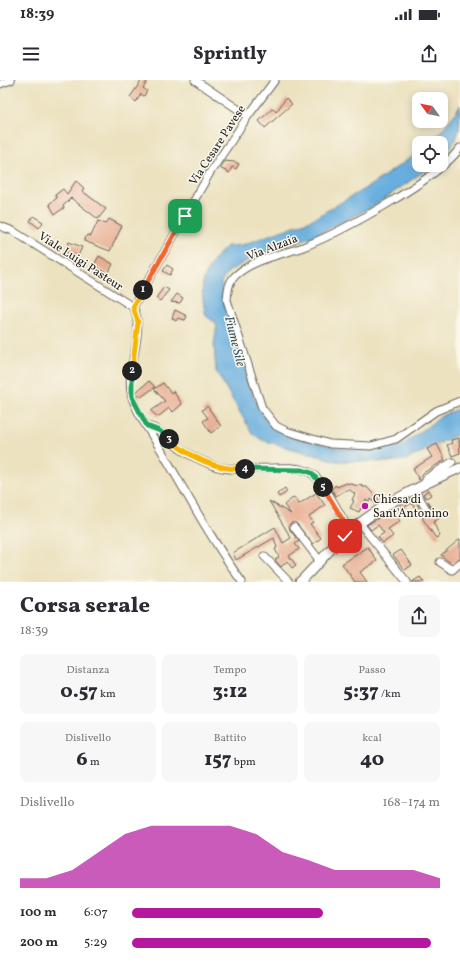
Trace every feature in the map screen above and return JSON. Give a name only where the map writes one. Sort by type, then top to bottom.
[{"type":"main road","points":[[300,582],[360,524],[414,489],[460,468]]},
{"type":"street","points":[[0,84],[11,80]]},
{"type":"street","points":[[195,80],[248,116]]},
{"type":"street","name":"Via Cesare Pavese","points":[[133,307],[210,171],[275,80]]},
{"type":"street","name":"Via Alzaia","points":[[460,148],[455,155],[429,177],[376,209],[317,241],[260,261],[236,274],[229,285],[227,300],[262,408],[276,426],[286,431],[330,444],[372,446],[396,439],[436,411],[460,401]]},
{"type":"street","name":"Viale Luigi Pasteur","points":[[0,226],[13,231],[133,307]]},
{"type":"street","points":[[133,307],[138,322],[131,380],[132,397],[147,426],[216,543],[242,582]]},
{"type":"street","points":[[147,426],[160,431],[189,454],[218,467],[233,469],[291,469],[303,470],[312,473],[322,486],[350,532]]},
{"type":"street","points":[[424,484],[427,478],[452,462]]},
{"type":"street","points":[[414,489],[428,512]]},
{"type":"street","points":[[360,524],[407,582]]},
{"type":"street","points":[[294,527],[320,561]]},
{"type":"street","points":[[264,556],[289,582]]},
{"type":"street","points":[[440,562],[452,570],[460,563]]},
{"type":"water","points":[[460,105],[458,135],[448,150],[448,136],[437,136],[443,128],[448,128],[448,122]]},
{"type":"water","name":"Fiume Sile","points":[[412,157],[412,172],[423,172],[374,206],[316,235],[250,259],[228,272],[221,283],[224,303],[233,323],[237,347],[247,371],[253,396],[265,418],[286,436],[344,449],[380,449],[401,446],[443,415],[460,408],[460,433],[406,460],[387,462],[336,461],[262,440],[252,433],[216,371],[214,345],[217,324],[206,316],[203,295],[204,278],[212,262],[227,246],[242,245],[311,220],[371,185]]},
{"type":"building","points":[[142,80],[148,80],[143,88],[147,91],[144,96],[141,94],[136,102],[130,97]]},
{"type":"building","points":[[286,98],[292,104],[265,128],[259,121],[273,108],[276,112]]},
{"type":"building","points":[[224,161],[239,164],[236,169],[232,167],[229,173],[220,168]]},
{"type":"building","points":[[76,181],[84,188],[82,191],[106,209],[98,219],[71,198],[63,206],[64,208],[55,214],[49,204],[57,198],[55,195],[63,189],[67,194]]},
{"type":"building","points":[[33,216],[43,222],[39,228],[30,221]]},
{"type":"building","points":[[109,219],[122,226],[110,251],[84,241],[87,235],[91,236],[98,221],[106,224]]},
{"type":"building","points":[[69,242],[82,247],[78,256],[65,252]]},
{"type":"building","points":[[99,256],[113,264],[108,274],[94,265]]},
{"type":"building","points":[[167,265],[173,269],[170,275],[163,271]]},
{"type":"building","points":[[164,287],[169,290],[160,301],[156,298]]},
{"type":"building","points":[[177,294],[183,298],[180,303],[171,302]]},
{"type":"building","points":[[175,310],[187,316],[185,320],[178,318],[176,321],[172,318]]},
{"type":"building","points":[[149,381],[155,387],[141,397],[136,392]]},
{"type":"building","points":[[163,383],[171,393],[173,391],[182,404],[173,412],[169,408],[158,417],[151,411],[165,401],[154,389]]},
{"type":"building","points":[[207,406],[221,426],[211,433],[203,421],[208,418],[202,410]]},
{"type":"building","points":[[459,438],[460,453],[452,456],[447,445],[452,443],[451,440]]},
{"type":"building","points":[[437,444],[445,460],[423,473],[419,480],[413,469],[432,457],[427,449]]},
{"type":"building","points":[[347,483],[367,487],[380,502],[376,505],[371,499],[369,502],[366,500],[359,512],[350,508],[354,501],[352,500],[355,494],[350,490],[346,490],[336,496],[331,489],[336,485],[337,487]]},
{"type":"building","points":[[285,488],[287,492],[279,497],[277,494]]},
{"type":"building","points":[[428,490],[431,495],[426,498],[423,494]]},
{"type":"building","points":[[316,493],[325,505],[309,517],[313,522],[310,524],[321,538],[313,544],[296,523],[291,523],[289,525],[290,530],[299,541],[295,544],[299,549],[289,556],[296,565],[292,568],[287,561],[281,567],[275,560],[279,557],[275,549],[277,548],[274,538],[236,560],[233,553],[275,527],[283,543],[291,538],[269,501],[291,514],[284,505],[294,497],[299,504]]},
{"type":"building","points":[[413,497],[419,507],[416,510],[412,503],[394,512],[400,521],[388,529],[393,536],[383,543],[378,537],[384,533],[378,525],[371,530],[367,525]]},
{"type":"building","points":[[428,501],[440,518],[433,522],[440,536],[436,538],[422,518],[433,514]]},
{"type":"building","points":[[460,539],[460,558],[452,564],[441,555]]},
{"type":"building","points":[[368,547],[377,561],[360,572],[367,582],[355,582],[342,564]]},
{"type":"building","points":[[401,550],[412,565],[405,570],[393,555]]},
{"type":"building","points":[[420,577],[424,582],[412,582]]},
{"type":"place","name":"Chiesa di Sant'Antonino","points":[[365,506]]},
{"type":"route","points":[[185,216],[133,307],[138,322],[131,380],[132,397],[147,426],[160,431],[178,447],[212,465],[224,469],[291,469],[303,470],[312,473],[322,486],[350,532],[345,536]]}]
